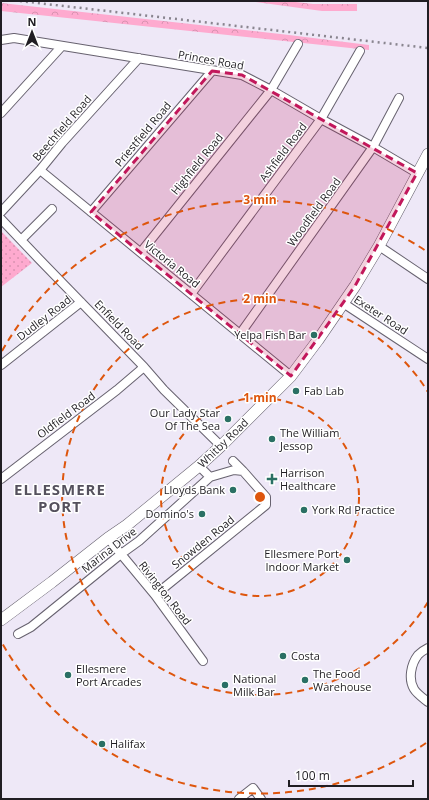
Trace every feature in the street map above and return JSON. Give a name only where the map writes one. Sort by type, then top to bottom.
[{"type":"main road","name":"Whitby Road","points":[[1,620],[127,525],[199,466],[291,376],[355,286],[379,246],[417,174],[427,160]]},
{"type":"street","name":"Princes Road","points":[[1,40],[14,38],[242,75],[373,147],[417,174]]},
{"type":"street","name":"Highfield Road","points":[[141,252],[271,90],[298,44]]},
{"type":"street","points":[[1,113],[62,46]]},
{"type":"street","name":"Ashfield Road","points":[[191,294],[321,119],[360,51]]},
{"type":"street","name":"Beechfield Road","points":[[1,212],[40,170],[62,143],[138,58]]},
{"type":"street","name":"Priestfield Road","points":[[91,212],[212,71]]},
{"type":"street","name":"Woodfield Road","points":[[240,334],[373,147],[399,98]]},
{"type":"street","name":"Victoria Road","points":[[40,170],[291,376]]},
{"type":"street","points":[[21,240],[52,209]]},
{"type":"street","name":"Enfield Road","points":[[1,219],[144,367],[170,397],[221,446]]},
{"type":"street","points":[[379,246],[428,279]]},
{"type":"street","name":"Dudley Road","points":[[1,365],[81,302]]},
{"type":"street","name":"Exeter Road","points":[[342,303],[428,359]]},
{"type":"street","name":"Oldfield Road","points":[[1,479],[117,390],[144,367]]},
{"type":"street","points":[[233,461],[243,471]]},
{"type":"street","points":[[199,466],[210,477],[234,470],[243,471]]},
{"type":"street","name":"Snowden Road","points":[[154,595],[266,505],[266,497],[243,471]]},
{"type":"street","name":"Marina Drive","points":[[18,634],[31,627],[139,541],[210,477]]},
{"type":"street","name":"Rivington Road","points":[[108,538],[154,595],[203,662]]},
{"type":"street","points":[[428,648],[416,656],[413,663],[411,680],[413,688],[428,702]]},
{"type":"street","points":[[239,799],[253,788],[262,799]]},
{"type":"highlighted area","points":[[212,71],[242,75],[417,173],[355,286],[291,376],[91,212]]},
{"type":"green space","points":[[248,1],[287,1],[313,4],[357,4],[357,11],[322,11]]},
{"type":"green space","points":[[1,3],[369,45],[369,50],[1,11]]},
{"type":"green space","points":[[1,231],[32,263],[1,287]]},
{"type":"railway","points":[[20,1],[428,48]]},
{"type":"place","name":"Yelpa Fish Bar","points":[[314,335]]},
{"type":"place","name":"Fab Lab","points":[[296,391]]},
{"type":"place","name":"Our Lady Star Of The Sea","points":[[228,419]]},
{"type":"place","name":"The William Jessop","points":[[272,439]]},
{"type":"place","name":"Harrison Healthcare","points":[[272,479]]},
{"type":"place","name":"Lloyds Bank","points":[[233,490]]},
{"type":"place","name":"York Rd Practice","points":[[304,510]]},
{"type":"place","name":"Domino's","points":[[202,514]]},
{"type":"place","name":"Ellesmere Port Indoor Market","points":[[347,560]]},
{"type":"place","name":"Costa","points":[[283,656]]},
{"type":"place","name":"Ellesmere Port Arcades","points":[[68,675]]},
{"type":"place","name":"The Food Warehouse","points":[[305,680]]},
{"type":"place","name":"National Milk Bar","points":[[225,685]]},
{"type":"place","name":"Halifax","points":[[102,744]]},
{"type":"district","name":"ELLESMERE PORT","points":[[60,498]]}]
